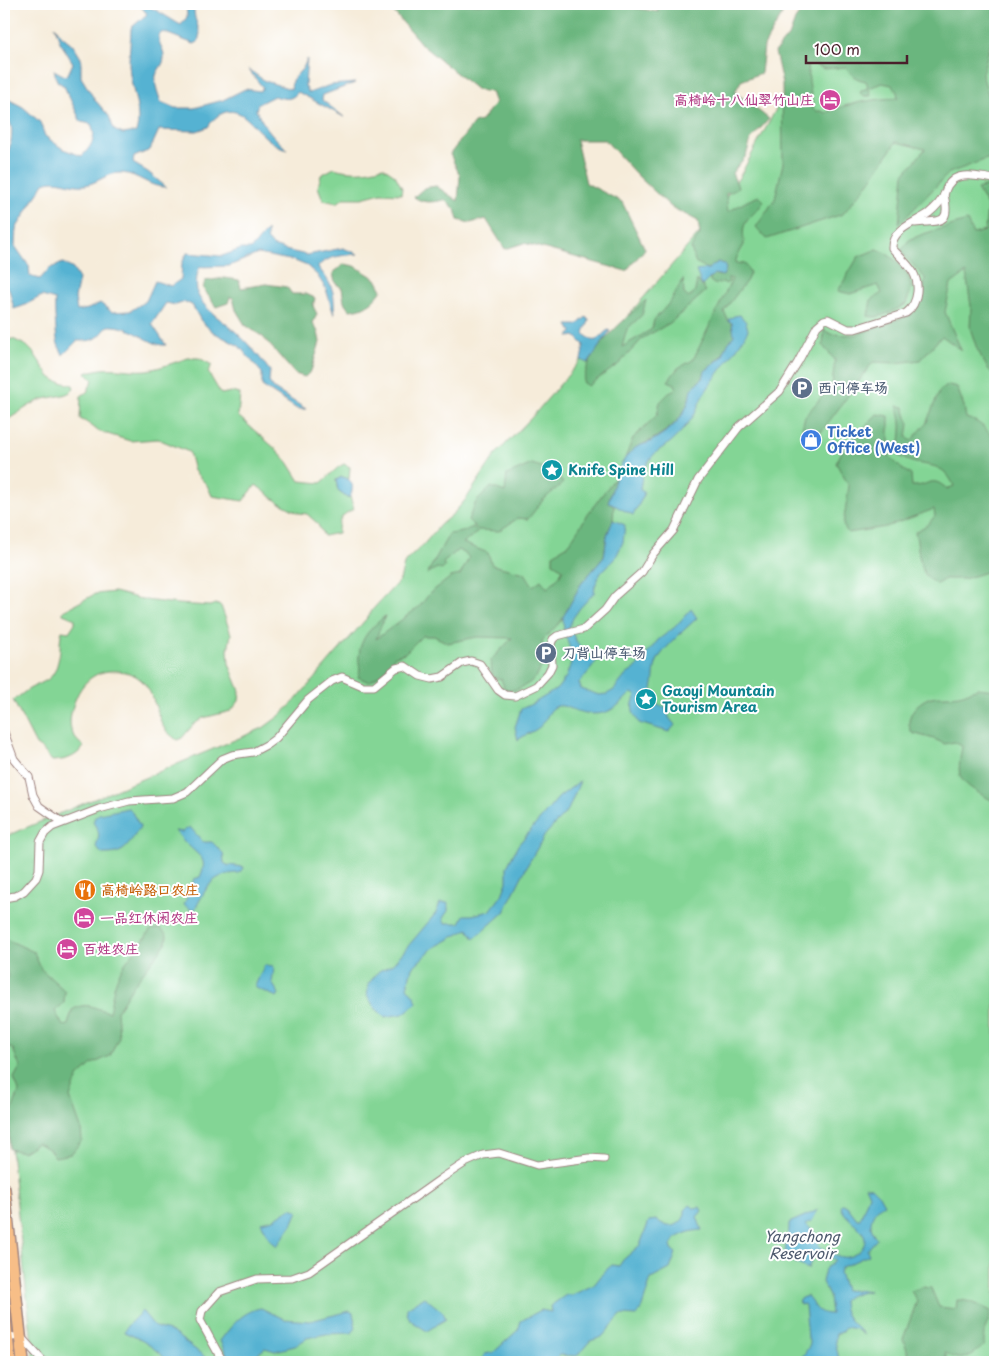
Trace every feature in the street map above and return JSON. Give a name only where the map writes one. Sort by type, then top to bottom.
[{"type":"highway","points":[[4,1189],[23,1362]]},
{"type":"highway","points":[[4,1309],[5,1338],[10,1362]]},
{"type":"street","points":[[911,224],[938,222],[943,219],[947,211],[944,195],[945,189],[955,178],[974,176],[995,179]]},
{"type":"street","points":[[4,898],[15,896],[31,884],[40,870],[39,847],[42,837],[52,827],[62,822],[129,801],[173,798],[187,792],[227,756],[253,752],[276,738],[308,700],[332,681],[339,678],[346,678],[368,687],[380,682],[400,666],[409,668],[425,679],[432,679],[442,677],[462,663],[471,662],[480,664],[498,690],[505,695],[515,696],[536,686],[548,673],[552,665],[551,644],[553,639],[557,636],[584,630],[620,591],[642,572],[653,554],[674,530],[698,480],[739,427],[780,391],[820,323],[828,320],[848,329],[855,329],[906,313],[910,310],[917,296],[918,282],[912,270],[892,248],[892,244],[899,233],[931,212],[944,195]]},
{"type":"street","points":[[4,732],[14,759],[29,777],[33,795],[39,806],[62,822]]},
{"type":"street","points":[[223,1362],[200,1320],[202,1311],[219,1292],[257,1279],[292,1278],[309,1272],[442,1178],[465,1163],[484,1155],[500,1153],[537,1165],[589,1158],[604,1159]]},
{"type":"street","points":[[5,1338],[20,1336],[44,1362]]},
{"type":"green space","points":[[387,4],[613,4],[659,12],[654,4],[788,4],[764,46],[761,73],[741,81],[735,92],[769,119],[751,139],[746,156],[732,173],[738,187],[732,192],[726,193],[728,212],[759,196],[764,201],[744,226],[744,245],[735,263],[745,264],[750,273],[724,311],[728,320],[732,323],[735,335],[725,348],[723,355],[705,371],[703,378],[691,389],[685,410],[673,425],[657,437],[634,449],[624,461],[633,438],[657,415],[660,402],[669,393],[677,389],[675,384],[668,381],[678,368],[693,360],[732,279],[728,278],[729,282],[725,284],[723,282],[714,284],[710,281],[710,277],[714,274],[720,276],[724,264],[718,262],[708,269],[695,262],[691,248],[700,234],[698,221],[671,207],[637,175],[605,140],[576,140],[586,183],[622,202],[645,249],[626,271],[524,243],[505,249],[486,219],[470,223],[458,220],[455,209],[445,200],[425,202],[414,197],[424,188],[436,186],[458,201],[460,176],[450,154],[474,123],[481,121],[495,103],[491,92],[477,90],[423,46]]},
{"type":"green space","points":[[804,4],[995,4],[995,37],[992,39],[982,74],[989,97],[995,100],[995,156],[949,173],[899,224],[904,174],[925,149],[896,142],[870,181],[843,214],[767,239],[756,227],[775,199],[783,163],[782,83],[775,52],[790,34],[795,20],[803,9]],"holes":[[[814,64],[824,69],[846,67],[854,77],[866,81],[868,86],[860,93],[863,96],[871,96],[869,88],[882,83],[892,85],[897,92],[898,98],[861,102],[825,113],[815,111],[813,109],[807,66]]]},
{"type":"green space","name":"Gaoyi Mountain Tourism Area","points":[[995,49],[995,1362],[34,1362],[4,1086],[4,837],[263,728],[293,703],[400,580],[406,561],[466,499],[496,454],[532,417],[581,360],[587,363],[702,230],[740,176],[803,59],[883,71]]},
{"type":"green space","points":[[383,167],[395,175],[402,188],[401,194],[381,193],[362,198],[344,198],[337,203],[323,200],[318,187],[321,175],[334,168],[358,171]]},
{"type":"green space","points":[[991,185],[995,189],[995,376],[988,369],[977,349],[970,328],[971,306],[966,273],[951,284],[945,312],[961,350],[942,336],[920,360],[896,363],[873,362],[822,431],[810,433],[802,428],[805,416],[832,385],[835,360],[823,346],[824,330],[831,334],[855,335],[910,315],[923,297],[925,278],[901,251],[909,240],[967,221],[973,234],[985,231],[987,206],[977,189]]},
{"type":"green space","points":[[877,249],[899,264],[908,277],[911,289],[906,304],[887,314],[873,317],[868,316],[871,300],[882,293],[878,285],[850,294],[838,291],[858,257]]},
{"type":"green space","points":[[344,264],[355,266],[376,279],[382,290],[376,298],[365,306],[350,310],[344,302],[342,288],[335,283],[333,273]]},
{"type":"green space","points":[[225,278],[239,280],[241,288],[266,284],[287,287],[292,294],[306,294],[315,298],[313,306],[317,314],[313,323],[318,332],[320,342],[311,371],[305,377],[295,374],[263,337],[245,325],[236,310],[233,298],[230,297],[228,303],[216,307],[203,288],[205,281]]},
{"type":"green space","points":[[683,279],[684,294],[689,298],[695,291],[697,280],[706,291],[670,323],[643,338],[619,364],[588,386],[583,382],[588,365],[594,354],[614,329],[646,300],[642,315],[627,329],[622,347],[652,329],[654,320],[671,301]]},
{"type":"green space","points":[[13,339],[27,346],[33,352],[50,377],[56,381],[73,385],[74,389],[63,395],[36,402],[4,422],[4,340]]},
{"type":"green space","points":[[188,358],[199,358],[212,365],[208,372],[221,394],[231,392],[240,394],[238,416],[278,451],[288,462],[300,481],[321,483],[344,464],[350,467],[349,479],[342,477],[336,480],[338,491],[346,497],[350,497],[354,509],[341,518],[338,533],[324,536],[317,523],[307,514],[299,513],[278,502],[256,485],[243,501],[212,496],[207,485],[194,471],[189,452],[158,439],[130,441],[98,431],[80,419],[81,396],[87,392],[93,380],[86,373],[102,369],[147,370]]},
{"type":"green space","points":[[949,385],[957,387],[966,418],[975,421],[983,427],[995,442],[995,569],[964,579],[945,579],[937,584],[926,575],[920,562],[915,532],[927,525],[935,516],[934,509],[886,527],[848,533],[843,525],[849,486],[836,463],[844,448],[877,414],[889,416],[889,456],[911,475],[912,486],[937,482],[947,489],[954,486],[949,477],[937,467],[915,463],[899,456],[901,420],[897,406],[904,407],[909,424],[907,437],[911,441],[926,424],[940,390]]},
{"type":"green space","points":[[532,464],[550,471],[563,483],[543,500],[528,519],[518,518],[499,531],[478,530],[468,520],[476,502],[491,487],[505,492],[507,475]]},
{"type":"green space","points":[[614,479],[615,484],[608,502],[614,506],[613,520],[607,535],[604,557],[581,584],[562,620],[542,641],[543,655],[541,667],[535,678],[530,682],[517,689],[505,690],[501,679],[492,677],[491,660],[512,638],[477,637],[448,643],[434,636],[422,636],[405,653],[395,656],[384,672],[369,682],[358,677],[360,671],[360,649],[364,638],[371,628],[385,616],[376,639],[420,606],[430,593],[451,577],[460,575],[469,558],[458,550],[443,563],[445,567],[442,570],[437,568],[427,574],[449,534],[462,532],[473,527],[478,532],[463,543],[488,553],[492,565],[525,573],[533,586],[541,580],[547,588],[558,578],[563,569],[553,563],[553,554],[568,545]]},
{"type":"green space","points":[[114,592],[145,600],[210,606],[215,604],[221,606],[231,634],[228,650],[229,664],[240,691],[239,701],[231,711],[203,718],[193,725],[182,738],[177,740],[164,728],[152,696],[143,682],[129,673],[109,671],[101,673],[93,676],[81,688],[71,714],[70,725],[72,732],[84,747],[70,758],[52,761],[36,745],[13,700],[29,689],[46,681],[55,671],[60,654],[62,631],[69,632],[75,623],[75,619],[63,614],[63,611],[95,594]]},
{"type":"green space","points":[[977,688],[995,690],[995,802],[972,789],[961,778],[959,767],[962,746],[954,742],[945,744],[912,733],[909,722],[912,711],[926,699],[934,696],[959,695]]},
{"type":"green space","points":[[161,928],[167,935],[166,943],[132,987],[117,1011],[119,1037],[110,1056],[92,1064],[78,1077],[70,1097],[81,1128],[82,1140],[71,1154],[55,1157],[49,1149],[37,1143],[23,1152],[9,1149],[9,1119],[19,1091],[14,1078],[20,1067],[13,1049],[4,1046],[4,979],[8,977],[4,963],[4,938],[34,952],[41,969],[65,991],[64,1003],[55,1011],[63,1026],[68,1025],[72,1010],[77,1007],[90,1006],[109,1012],[115,983],[122,968],[150,930]]},
{"type":"green space","points":[[922,1287],[931,1288],[939,1307],[956,1309],[957,1300],[962,1300],[991,1311],[982,1348],[965,1358],[957,1358],[945,1352],[947,1361],[909,1355],[903,1339],[917,1301],[911,1291]]},
{"type":"water","points":[[139,4],[154,9],[181,25],[187,17],[186,4],[193,4],[200,33],[198,42],[194,44],[163,32],[159,35],[159,42],[164,54],[164,59],[156,75],[157,91],[161,102],[175,108],[194,108],[223,100],[245,89],[260,91],[263,88],[248,69],[265,81],[291,89],[292,80],[303,68],[307,59],[305,86],[309,93],[330,85],[355,83],[323,95],[322,100],[344,117],[298,92],[290,98],[274,96],[258,104],[256,110],[262,121],[288,150],[270,141],[242,115],[231,111],[221,114],[208,127],[197,131],[159,130],[150,150],[134,157],[133,163],[148,172],[166,187],[160,187],[122,173],[112,174],[85,185],[49,181],[44,183],[16,229],[15,246],[29,266],[30,276],[40,279],[50,268],[63,263],[73,269],[79,279],[75,298],[77,311],[88,309],[100,303],[112,312],[130,311],[146,301],[155,281],[171,286],[181,279],[182,263],[187,253],[222,256],[241,249],[251,249],[267,230],[267,239],[273,246],[289,251],[307,255],[343,248],[358,254],[331,258],[321,263],[318,267],[332,289],[334,315],[326,289],[317,275],[307,266],[295,261],[258,254],[229,266],[200,267],[197,290],[202,302],[241,337],[258,356],[270,371],[269,382],[274,389],[306,409],[297,409],[262,386],[262,373],[239,346],[213,332],[201,321],[192,305],[185,302],[176,305],[166,303],[152,324],[166,345],[154,343],[125,328],[108,326],[95,339],[77,341],[63,355],[57,341],[55,300],[42,296],[14,309],[9,289],[4,285],[4,162],[12,131],[8,119],[4,115],[4,97],[23,107],[40,122],[45,136],[63,149],[82,156],[88,148],[94,133],[91,124],[81,122],[64,86],[57,81],[54,70],[65,76],[68,74],[73,63],[60,42],[55,26],[61,35],[73,45],[81,58],[81,77],[95,100],[109,116],[114,130],[123,134],[136,132],[138,116],[129,59],[131,28],[147,14]]},
{"type":"water","points":[[718,262],[724,264],[726,269],[723,276],[714,274],[702,286],[696,271],[708,269]]},
{"type":"water","points":[[740,315],[746,322],[748,330],[704,394],[690,421],[675,439],[651,458],[643,473],[640,486],[640,490],[644,492],[643,497],[633,515],[608,502],[617,473],[624,460],[635,448],[658,437],[678,421],[686,407],[691,389],[703,378],[705,371],[723,356],[725,348],[734,335],[732,323],[728,320]]},
{"type":"water","points":[[586,317],[589,322],[584,333],[591,340],[596,340],[608,330],[610,331],[588,363],[581,360],[584,345],[575,336],[569,336],[572,332],[568,325],[577,325]]},
{"type":"water","points":[[342,477],[349,480],[352,484],[350,497],[346,497],[338,491],[336,480]]},
{"type":"water","points":[[613,520],[625,525],[623,542],[616,557],[600,574],[594,593],[580,608],[569,627],[588,659],[599,651],[595,664],[579,683],[581,689],[599,695],[607,694],[614,690],[626,675],[635,669],[658,640],[675,627],[691,609],[697,618],[661,654],[655,668],[653,687],[649,697],[650,702],[665,707],[675,725],[669,732],[639,723],[633,709],[636,695],[631,693],[619,705],[607,712],[594,714],[563,706],[555,707],[541,726],[518,740],[515,727],[521,709],[557,689],[566,677],[571,663],[563,617],[581,584],[604,557],[607,535]]},
{"type":"water","points":[[580,781],[568,810],[545,835],[504,912],[474,939],[468,929],[433,948],[412,968],[407,987],[417,1003],[403,1014],[385,1017],[374,1007],[367,995],[369,983],[379,971],[393,964],[436,913],[440,903],[448,903],[448,911],[443,918],[445,923],[460,923],[464,915],[490,911],[502,895],[507,882],[507,867],[518,845],[559,797]]},
{"type":"water","points":[[128,808],[140,826],[139,829],[128,845],[121,851],[102,854],[96,847],[99,834],[93,822],[95,817],[99,814]]},
{"type":"water","points":[[190,827],[203,842],[212,842],[223,853],[224,863],[244,867],[239,873],[215,879],[206,889],[194,911],[184,905],[194,879],[200,877],[203,862],[200,856],[175,831],[182,832]]},
{"type":"water","points":[[266,965],[273,966],[274,968],[272,983],[279,994],[277,997],[255,986]]},
{"type":"water","name":"Yangchong Reservoir","points":[[865,1186],[871,1187],[884,1204],[871,1219],[872,1229],[877,1239],[867,1250],[869,1255],[842,1267],[839,1272],[845,1290],[869,1291],[850,1295],[843,1301],[843,1307],[847,1316],[864,1335],[856,1329],[845,1327],[842,1332],[836,1334],[838,1362],[799,1362],[810,1345],[805,1306],[804,1304],[800,1305],[799,1301],[807,1296],[819,1311],[831,1314],[829,1296],[822,1282],[825,1269],[835,1260],[820,1252],[813,1256],[808,1269],[790,1259],[786,1255],[785,1250],[789,1223],[818,1210],[812,1221],[806,1224],[815,1233],[815,1239],[820,1248],[834,1255],[842,1257],[851,1256],[862,1248],[865,1239],[859,1228],[841,1207],[843,1204],[847,1206],[857,1219],[860,1219],[869,1195]]},
{"type":"water","points":[[690,1205],[694,1208],[700,1207],[702,1211],[697,1217],[702,1230],[684,1234],[674,1241],[671,1245],[672,1250],[676,1253],[670,1269],[651,1279],[637,1316],[621,1315],[602,1337],[590,1341],[577,1356],[559,1355],[555,1362],[480,1362],[485,1354],[494,1352],[518,1330],[521,1321],[541,1310],[551,1312],[550,1306],[566,1295],[572,1295],[594,1285],[612,1265],[619,1266],[640,1245],[649,1221],[656,1220],[668,1226],[678,1224],[683,1219],[685,1210]]},
{"type":"water","points":[[291,1208],[298,1211],[292,1225],[277,1246],[270,1240],[261,1222],[274,1219]]},
{"type":"water","points":[[424,1297],[443,1312],[446,1319],[427,1331],[413,1322],[407,1312],[407,1308]]},
{"type":"water","points":[[261,1308],[284,1319],[310,1321],[350,1311],[353,1313],[356,1328],[352,1333],[326,1334],[307,1338],[295,1346],[275,1351],[265,1348],[249,1358],[230,1362],[220,1341],[243,1316]]},
{"type":"water","points":[[142,1311],[155,1327],[172,1332],[204,1356],[208,1362],[169,1362],[148,1344],[124,1332],[127,1326]]},
{"type":"place","name":"高椅岭十八仙翠竹山庄","points":[[830,100]]},
{"type":"place","name":"西门停车场","points":[[802,388]]},
{"type":"place","name":"Ticket Office (West)","points":[[811,440]]},
{"type":"place","name":"Knife Spine Hill","points":[[552,470]]},
{"type":"place","name":"刀背山停车场","points":[[546,653]]},
{"type":"place","name":"Gaoyi Mountain Tourism Area","points":[[646,699]]},
{"type":"place","name":"高椅岭路口农庄","points":[[85,890]]},
{"type":"place","name":"一品红休闲农庄","points":[[84,918]]},
{"type":"place","name":"百姓农庄","points":[[67,949]]}]
